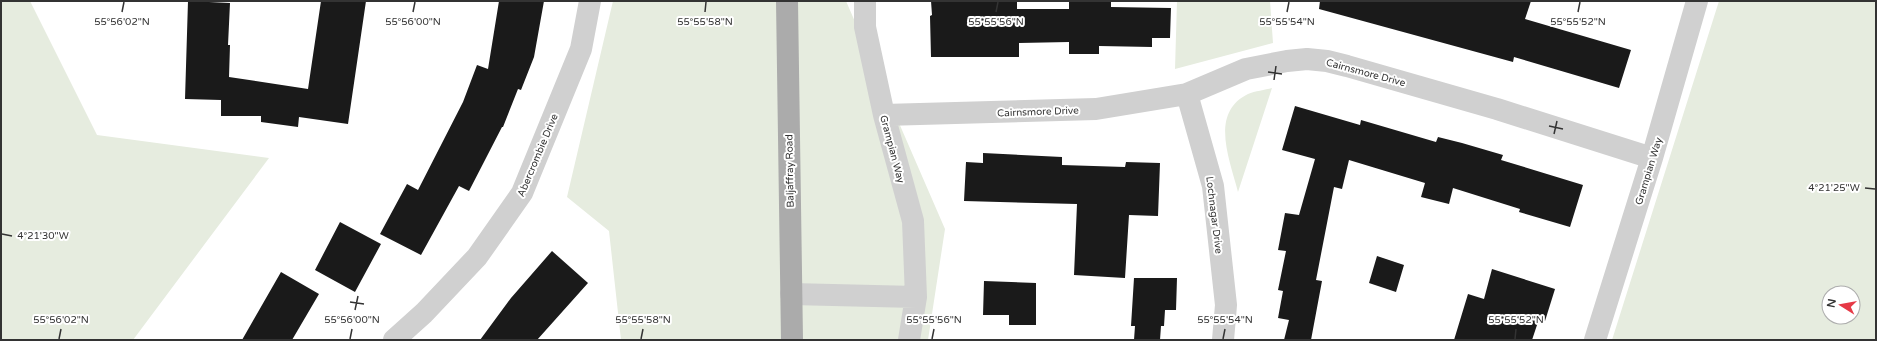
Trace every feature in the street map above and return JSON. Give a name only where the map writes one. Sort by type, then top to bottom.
[{"type":"main road","name":"Baljaffray Road","points":[[787,1],[792,340]]},
{"type":"street","name":"Abercrombie Drive","points":[[394,340],[424,313],[477,257],[522,193],[581,49],[590,1]]},
{"type":"street","name":"Grampian Way","points":[[866,1],[865,27],[884,115],[913,221],[916,297],[909,340]]},
{"type":"street","name":"Grampian Way","points":[[1595,340],[1652,158],[1697,1]]},
{"type":"street","name":"Cairnsmore Drive","points":[[884,115],[1096,109],[1187,94],[1246,69],[1287,61],[1307,59],[1327,61],[1498,109],[1652,158]]},
{"type":"street","name":"Lochnagar Drive","points":[[1187,94],[1213,186],[1226,305],[1223,340]]},
{"type":"street","points":[[791,294],[916,297]]},
{"type":"shaded area","points":[[1,1],[30,1],[97,135],[269,158],[133,340],[1,340]]},
{"type":"shaded area","points":[[613,1],[846,1],[945,229],[928,340],[621,340],[609,231],[567,197]]},
{"type":"shaded area","points":[[1177,1],[1270,1],[1273,43],[1175,69]]},
{"type":"shaded area","points":[[1719,1],[1876,1],[1876,340],[1612,340]]},
{"type":"shaded area","points":[[1272,88],[1238,192],[1227,152],[1225,138],[1229,113],[1236,102],[1248,94]]},
{"type":"building","points":[[188,1],[230,3],[228,45],[230,45],[229,77],[308,89],[321,1],[366,1],[348,124],[299,117],[298,127],[261,122],[261,116],[221,116],[221,100],[185,99]]},
{"type":"building","points":[[499,1],[544,1],[534,57],[521,90],[518,89],[503,127],[469,191],[459,186],[421,255],[380,234],[407,184],[418,190],[463,102],[477,65],[488,69]]},
{"type":"building","points":[[931,1],[1017,1],[1017,9],[1069,9],[1069,1],[1111,2],[1111,7],[1171,8],[1170,38],[1152,38],[1152,47],[1099,46],[1099,54],[1069,54],[1069,42],[1019,43],[1019,57],[931,57]]},
{"type":"building","points":[[1320,1],[1531,1],[1525,19],[1631,50],[1619,88],[1514,57],[1513,62],[1319,9]]},
{"type":"building","points":[[1295,106],[1360,125],[1361,120],[1436,142],[1438,137],[1462,143],[1503,155],[1501,160],[1583,185],[1570,227],[1519,212],[1520,209],[1453,188],[1449,204],[1421,197],[1425,183],[1349,160],[1342,189],[1334,187],[1316,280],[1322,281],[1311,340],[1284,340],[1289,320],[1278,318],[1283,291],[1278,290],[1286,251],[1278,250],[1285,213],[1299,215],[1315,159],[1282,150]]},
{"type":"building","points":[[983,153],[1062,157],[1062,165],[1125,167],[1126,162],[1160,163],[1158,216],[1129,215],[1125,278],[1074,275],[1077,204],[964,201],[966,162],[983,163]]},
{"type":"building","points":[[340,222],[381,244],[355,292],[315,270]]},
{"type":"building","points":[[552,251],[588,283],[537,340],[480,340],[511,298]]},
{"type":"building","points":[[1377,256],[1404,265],[1396,292],[1369,283]]},
{"type":"building","points":[[1492,269],[1555,289],[1545,321],[1539,319],[1532,340],[1454,340],[1468,294],[1484,299]]},
{"type":"building","points":[[281,272],[319,294],[292,340],[242,340]]},
{"type":"building","points":[[1134,278],[1177,278],[1176,310],[1165,310],[1164,326],[1161,326],[1160,340],[1134,340],[1135,326],[1131,326]]},
{"type":"building","points":[[984,281],[1036,283],[1036,325],[1009,325],[1009,315],[983,315]]}]
